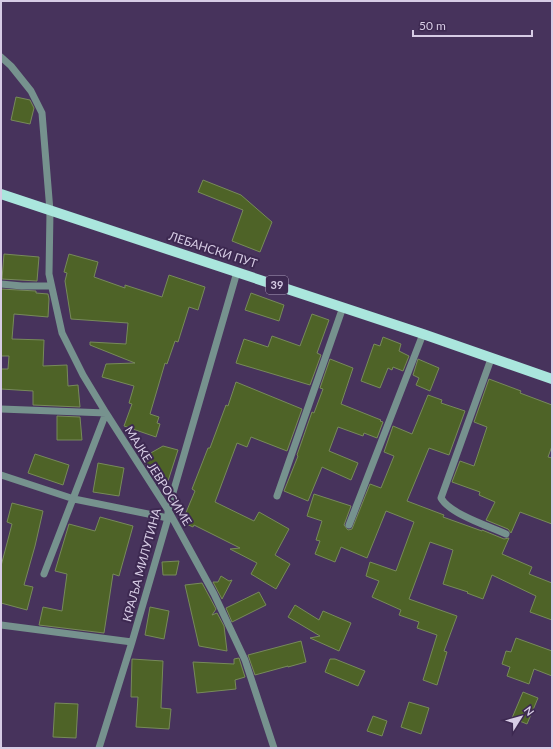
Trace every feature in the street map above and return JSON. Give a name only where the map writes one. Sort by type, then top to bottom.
[{"type":"main road","name":"ЛЕБАНСКИ ПУТ","points":[[1,194],[343,307],[552,379]]},
{"type":"street","name":"МАЈКЕ ЈЕВРОСИМЕ","points":[[1,57],[11,66],[32,91],[42,113],[50,211],[49,274],[62,333],[83,375],[168,510],[214,594],[245,660],[274,748]]},
{"type":"street","name":"КРАЉА МИЛУТИНА","points":[[99,748],[168,518],[168,510],[237,272]]},
{"type":"street","points":[[1,284],[51,286]]},
{"type":"street","points":[[276,496],[343,307]]},
{"type":"street","points":[[349,525],[423,334]]},
{"type":"street","points":[[491,359],[441,498],[444,504],[453,511],[506,534]]},
{"type":"street","points":[[1,409],[106,413],[44,574]]},
{"type":"street","points":[[1,475],[74,499],[168,518]]},
{"type":"street","points":[[1,625],[132,642]]},
{"type":"building","points":[[16,97],[30,100],[34,108],[30,124],[11,120]]},
{"type":"building","points":[[203,180],[241,195],[272,222],[260,252],[232,241],[243,210],[198,192]]},
{"type":"building","points":[[4,254],[39,257],[37,281],[2,279]]},
{"type":"building","points":[[69,254],[98,262],[94,277],[125,288],[125,285],[162,297],[169,275],[205,287],[198,310],[189,307],[178,342],[175,341],[167,364],[165,363],[150,414],[159,417],[157,423],[160,424],[156,437],[124,426],[132,404],[129,403],[134,386],[102,377],[106,364],[135,363],[90,345],[90,342],[126,344],[128,323],[71,319],[65,281],[67,273],[64,272]]},
{"type":"building","points":[[1,289],[36,291],[36,293],[48,294],[48,317],[14,314],[12,339],[44,340],[43,366],[67,365],[68,386],[78,385],[80,407],[33,405],[33,391],[1,389],[1,369],[8,369],[9,356],[1,356]]},
{"type":"building","points":[[251,293],[284,305],[279,321],[245,310]]},
{"type":"building","points":[[312,314],[329,320],[317,353],[321,355],[310,385],[236,363],[244,339],[268,347],[272,336],[300,346]]},
{"type":"building","points":[[383,337],[401,344],[399,351],[409,356],[403,371],[393,367],[392,370],[388,368],[380,388],[361,381],[374,344],[380,346]]},
{"type":"building","points":[[330,359],[353,368],[341,404],[383,422],[377,438],[364,433],[363,436],[338,427],[329,451],[358,463],[351,480],[322,467],[308,501],[284,491],[298,456],[297,455],[312,412],[314,413],[323,389],[320,388]]},
{"type":"building","points":[[418,359],[439,368],[430,391],[416,385],[419,378],[413,375]]},
{"type":"building","points":[[489,379],[552,405],[552,446],[548,457],[552,458],[552,524],[520,512],[511,533],[508,529],[486,520],[495,502],[479,495],[480,492],[452,482],[460,461],[474,466],[487,427],[474,422]]},
{"type":"building","points":[[236,382],[302,409],[287,451],[251,437],[247,447],[237,443],[215,502],[254,521],[259,512],[289,529],[275,555],[290,564],[276,589],[251,574],[257,563],[230,549],[240,548],[194,525],[193,527],[182,522],[195,491],[192,489],[208,448],[210,448],[226,405],[228,406]]},
{"type":"building","points":[[428,395],[442,400],[441,403],[465,411],[449,455],[429,448],[407,501],[444,515],[443,517],[504,539],[509,538],[502,554],[532,567],[529,574],[552,583],[552,620],[530,612],[536,596],[492,575],[483,599],[467,593],[468,592],[443,584],[453,550],[430,542],[409,599],[457,616],[444,651],[447,652],[437,685],[423,680],[437,635],[417,628],[419,622],[399,615],[401,610],[372,597],[379,581],[366,576],[370,562],[396,571],[414,522],[386,511],[367,558],[341,547],[335,562],[315,554],[320,541],[316,540],[322,521],[307,516],[314,494],[351,506],[344,525],[348,530],[352,529],[370,484],[381,488],[394,456],[384,452],[393,426],[412,434]]},
{"type":"building","points":[[57,416],[80,417],[82,440],[57,440]]},
{"type":"building","points":[[163,446],[178,450],[167,484],[155,480],[142,458]]},
{"type":"building","points":[[35,454],[69,465],[63,485],[28,473]]},
{"type":"building","points":[[98,463],[124,468],[119,496],[93,492]]},
{"type":"building","points":[[12,503],[43,511],[24,585],[33,587],[27,610],[1,603],[1,566],[12,524],[7,522]]},
{"type":"building","points":[[100,517],[133,526],[119,576],[113,574],[104,633],[39,625],[43,607],[62,611],[67,574],[55,571],[69,524],[95,531]]},
{"type":"building","points":[[179,561],[176,575],[163,575],[162,562]]},
{"type":"building","points":[[221,576],[229,581],[232,580],[222,599],[213,582],[218,582]]},
{"type":"building","points":[[202,583],[216,609],[212,615],[217,613],[224,626],[227,651],[199,646],[185,585]]},
{"type":"building","points":[[259,592],[266,605],[232,622],[226,608]]},
{"type":"building","points":[[295,605],[319,620],[323,611],[351,623],[339,651],[310,638],[320,636],[288,617]]},
{"type":"building","points":[[150,607],[169,611],[164,639],[145,635]]},
{"type":"building","points":[[516,638],[552,651],[552,676],[534,669],[529,684],[507,676],[510,667],[502,664],[506,651],[511,652]]},
{"type":"building","points":[[301,641],[306,662],[255,675],[248,655]]},
{"type":"building","points":[[239,658],[245,677],[235,680],[236,689],[197,693],[193,662],[234,664],[234,659]]},
{"type":"building","points":[[132,659],[163,661],[161,708],[171,709],[169,729],[136,727],[138,697],[131,697]]},
{"type":"building","points":[[330,659],[335,659],[365,671],[358,686],[325,672]]},
{"type":"building","points":[[523,692],[538,698],[527,724],[512,718]]},
{"type":"building","points":[[409,702],[429,708],[421,734],[401,727]]},
{"type":"building","points":[[55,703],[78,704],[76,738],[53,737]]},
{"type":"building","points":[[373,716],[387,721],[382,736],[367,731]]}]
